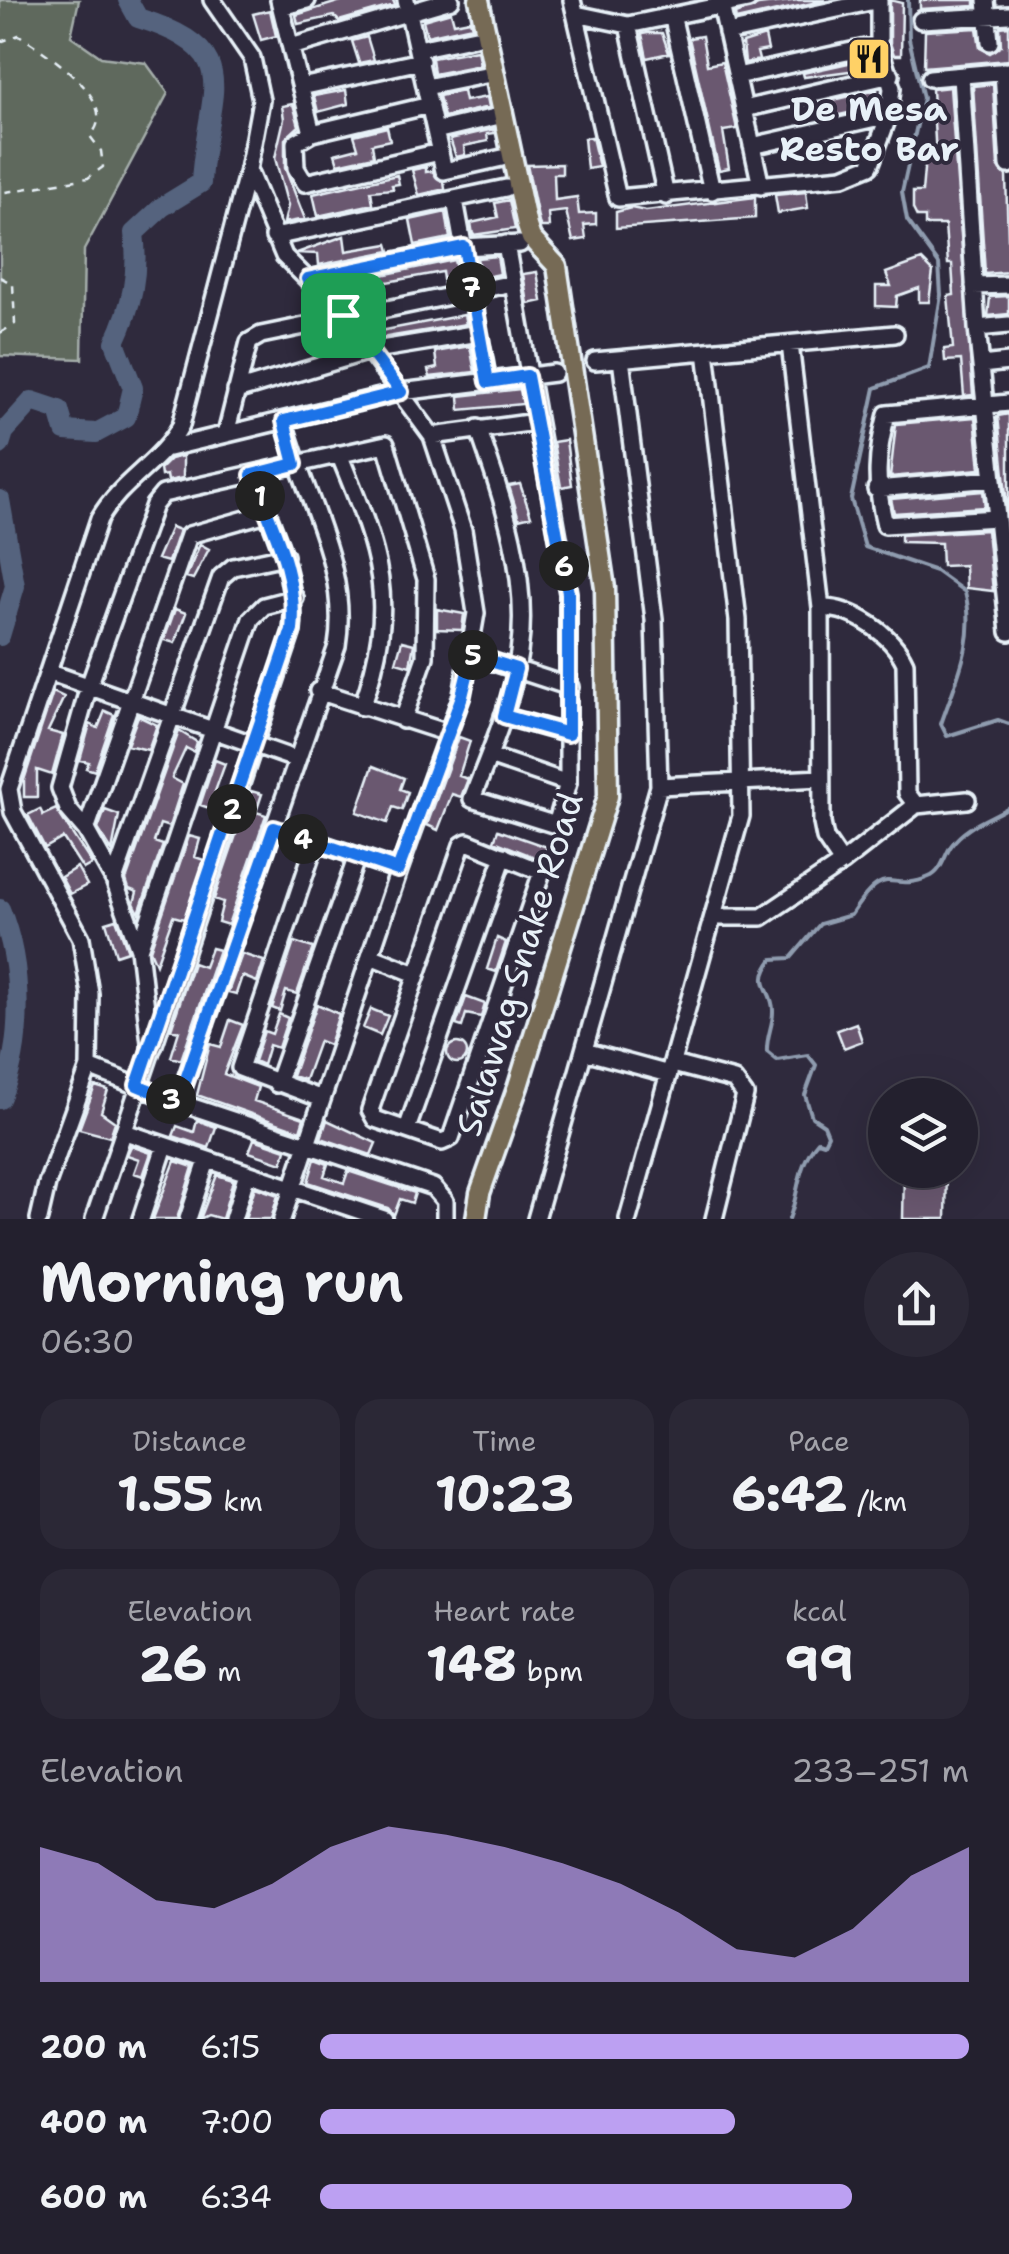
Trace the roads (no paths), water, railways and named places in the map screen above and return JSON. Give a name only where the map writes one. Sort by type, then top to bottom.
[{"type":"main road","name":"Salawag Snake Road","points":[[476,1219],[480,1193],[606,808],[590,556],[545,255],[526,226],[480,0]]},
{"type":"main road","name":"Salawag Snake Road","points":[[464,1219],[469,1190],[509,1084],[598,795],[601,692]]},
{"type":"street","points":[[39,1219],[47,1184],[89,1067],[90,994],[81,938],[13,812],[9,788],[98,518],[126,480],[168,448],[181,425],[248,170],[261,100],[258,79],[244,44],[212,0]]},
{"type":"street","points":[[308,0],[280,4],[312,134]]},
{"type":"street","points":[[291,47],[408,7],[451,0]]},
{"type":"street","points":[[574,7],[628,26],[748,0]]},
{"type":"street","points":[[574,7],[618,198],[761,186],[860,173],[870,166],[889,116],[891,74],[879,45],[880,0],[727,33]]},
{"type":"street","points":[[720,3],[761,186]]},
{"type":"street","points":[[408,7],[444,170],[502,158]]},
{"type":"street","points":[[987,8],[990,42]]},
{"type":"street","points":[[921,20],[987,8],[1009,15]]},
{"type":"street","points":[[673,19],[712,191]]},
{"type":"street","points":[[628,26],[666,196]]},
{"type":"street","points":[[301,87],[476,37]]},
{"type":"street","points":[[736,76],[879,45]]},
{"type":"street","points":[[930,78],[1006,71],[1009,165]]},
{"type":"street","points":[[426,86],[485,74]]},
{"type":"street","points":[[744,109],[891,74]]},
{"type":"street","points":[[961,76],[977,328],[1009,632]]},
{"type":"street","points":[[430,105],[312,134],[296,143],[296,168],[304,182],[440,152]]},
{"type":"street","points":[[752,146],[889,116]]},
{"type":"street","points":[[436,131],[495,117]]},
{"type":"street","points":[[248,170],[284,256],[343,315],[432,436],[463,530],[476,613],[472,655],[448,733],[398,870],[282,1219]]},
{"type":"street","points":[[274,237],[506,188]]},
{"type":"street","points":[[455,200],[488,382]]},
{"type":"street","points":[[308,279],[464,247],[513,244],[512,283],[568,593],[568,782],[556,825],[472,799],[504,716],[516,669],[522,618],[519,574],[506,512],[478,428]]},
{"type":"street","points":[[226,434],[250,342],[343,315],[512,283]]},
{"type":"street","points":[[974,286],[1009,286]]},
{"type":"street","points":[[977,328],[1009,325]]},
{"type":"street","points":[[236,391],[369,351],[479,333]]},
{"type":"street","points":[[596,361],[894,334]]},
{"type":"street","points":[[790,344],[821,608],[826,838],[842,863]]},
{"type":"street","points":[[628,1219],[716,917],[741,816],[738,620],[706,351]]},
{"type":"street","points":[[536,1219],[659,786],[654,619],[620,359]]},
{"type":"street","points":[[981,365],[1009,362]]},
{"type":"street","points":[[168,448],[401,392],[554,373]]},
{"type":"street","points":[[996,518],[885,525],[876,489],[875,458],[886,414],[1009,404]]},
{"type":"street","points":[[178,1102],[318,691],[337,646],[342,616],[329,550],[295,464],[284,421]]},
{"type":"street","points":[[432,436],[536,422]]},
{"type":"street","points":[[151,1051],[139,949],[114,880],[86,830],[68,809],[60,788],[63,764],[154,505],[164,494],[386,444],[426,579],[425,656],[403,720]]},
{"type":"street","points":[[340,454],[370,530],[384,602],[380,656],[362,707]]},
{"type":"street","points":[[94,1219],[292,630],[296,598],[285,556],[252,475]]},
{"type":"street","points":[[876,489],[992,479]]},
{"type":"street","points":[[86,830],[189,535],[267,513]]},
{"type":"street","points":[[114,880],[221,578],[233,567],[285,556]]},
{"type":"street","points":[[139,949],[250,619],[264,606],[296,598]]},
{"type":"street","points":[[821,608],[838,608],[898,646],[905,662],[908,793],[916,805]]},
{"type":"street","points":[[472,655],[570,687]]},
{"type":"street","points":[[48,672],[295,759]]},
{"type":"street","points":[[318,691],[448,733]]},
{"type":"street","points":[[504,716],[568,734]]},
{"type":"street","points":[[489,756],[568,782]]},
{"type":"street","points":[[659,786],[822,778]]},
{"type":"street","points":[[716,917],[762,917],[842,863],[916,805],[967,800]]},
{"type":"street","points":[[274,828],[398,870]]},
{"type":"street","points":[[464,842],[504,856],[542,872],[450,1138],[442,1142],[375,1119],[370,1110],[464,842]]},
{"type":"street","points":[[315,844],[240,1065],[243,1071],[322,1099]]},
{"type":"street","points":[[407,1128],[504,856]]},
{"type":"street","points":[[277,1084],[356,858]]},
{"type":"street","points":[[372,957],[416,974]]},
{"type":"street","points":[[584,1051],[734,1080],[746,1096],[714,1219]]},
{"type":"street","points":[[89,1067],[178,1102],[433,1187],[445,1201],[445,1219]]},
{"type":"street","points":[[125,1132],[384,1219]]},
{"type":"street","points":[[141,1219],[165,1146]]},
{"type":"street","points":[[188,1219],[207,1160]]},
{"type":"street","points":[[233,1219],[247,1174]]},
{"type":"waterway","points":[[0,445],[4,432],[32,401],[59,410],[65,431],[96,433],[126,417],[133,388],[115,342],[133,289],[134,233],[162,207],[201,183],[212,100],[213,80],[208,61],[196,45],[138,18],[128,0]]},
{"type":"waterway","points":[[908,0],[909,39],[923,98],[902,192],[907,220],[939,264],[941,295],[929,368],[875,388],[851,499],[865,547],[936,571],[965,592],[967,643],[941,724],[947,736],[998,720],[1009,724]]},
{"type":"waterway","points":[[0,500],[15,586],[0,636]]},
{"type":"waterway","points":[[789,1219],[806,1160],[818,1141],[824,1143],[828,1135],[824,1125],[812,1117],[805,1095],[816,1065],[808,1055],[777,1060],[767,1052],[773,1012],[764,981],[767,968],[773,959],[791,958],[820,924],[851,915],[881,882],[915,881],[933,875],[963,833],[1009,807]]},
{"type":"waterway","points":[[0,909],[13,955],[18,1005],[13,1054],[0,1099]]},
{"type":"place","name":"De Mesa Resto Bar","points":[[869,59]]}]
